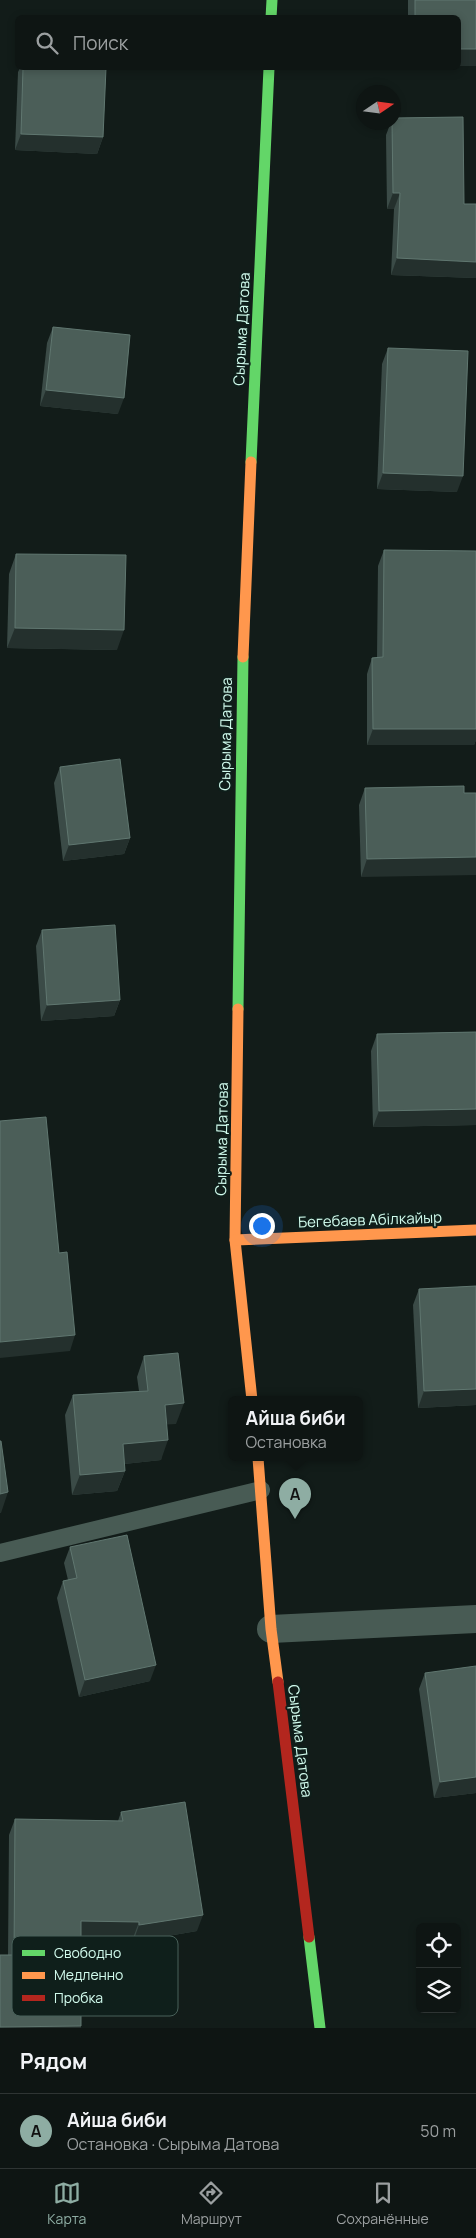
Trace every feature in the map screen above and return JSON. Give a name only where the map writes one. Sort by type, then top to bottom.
[{"type":"street","points":[[271,15],[272,0]]},
{"type":"street","name":"Сырыма Датова","points":[[252,1396],[235,1240],[243,627],[269,70]]},
{"type":"street","name":"Бегебаев Абілкайыр","points":[[235,1240],[476,1230]]},
{"type":"street","name":"Сырыма Датова","points":[[258,1461],[271,1629],[320,2028]]},
{"type":"street","points":[[271,1629],[476,1619]]},
{"type":"lane","points":[[0,1552],[261,1490]]},
{"type":"building","points":[[415,0],[476,0],[476,49],[461,49],[461,15],[415,15]]},
{"type":"building","points":[[23,70],[106,70],[103,137],[21,134]]},
{"type":"building","points":[[463,117],[464,204],[476,204],[476,262],[397,258],[400,193],[393,193],[392,130],[401,130],[401,118]]},
{"type":"building","points":[[53,327],[130,335],[124,398],[46,390]]},
{"type":"building","points":[[388,348],[468,351],[463,476],[383,473]]},
{"type":"building","points":[[384,550],[476,551],[476,729],[373,729],[372,658],[383,657]]},
{"type":"building","points":[[16,554],[126,555],[124,630],[15,628]]},
{"type":"building","points":[[120,759],[130,838],[69,845],[60,767]]},
{"type":"building","points":[[464,786],[464,793],[476,793],[476,857],[367,859],[365,788]]},
{"type":"building","points":[[115,925],[120,1000],[47,1005],[42,930]]},
{"type":"building","points":[[476,1032],[476,1109],[379,1111],[377,1034]]},
{"type":"building","points":[[46,1117],[59,1253],[67,1252],[75,1335],[0,1342],[0,1121]]},
{"type":"building","points":[[476,1286],[476,1389],[424,1391],[419,1289]]},
{"type":"building","points":[[178,1353],[184,1403],[165,1405],[168,1440],[123,1444],[125,1471],[80,1475],[73,1395],[148,1391],[144,1356]]},
{"type":"building","points":[[0,1441],[8,1492],[0,1494]]},
{"type":"building","points":[[127,1535],[156,1665],[85,1680],[63,1581],[77,1578],[70,1547]]},
{"type":"building","points":[[476,1666],[476,1777],[440,1782],[425,1673]]},
{"type":"building","points":[[185,1802],[203,1915],[139,1925],[139,1922],[81,1921],[81,1936],[14,1936],[15,1819],[123,1821],[121,1812]]},
{"type":"building","points":[[0,1955],[12,1955],[12,2016],[81,2016],[81,2026],[0,2027]]},
{"type":"traffic: fast","points":[[271,15],[272,0]]},
{"type":"traffic: fast","points":[[251,462],[269,70]]},
{"type":"traffic: fast","points":[[238,1009],[243,657]]},
{"type":"traffic: fast","points":[[309,1937],[320,2028]]},
{"type":"traffic: slow","points":[[243,657],[251,462]]},
{"type":"traffic: slow","points":[[238,1009],[235,1240],[252,1396]]},
{"type":"traffic: slow","points":[[235,1240],[476,1230]]},
{"type":"traffic: slow","points":[[258,1461],[271,1629],[278,1682]]},
{"type":"traffic: jam","points":[[278,1682],[309,1937]]},
{"type":"place","name":"Айша биби","points":[[295,1519]]}]
